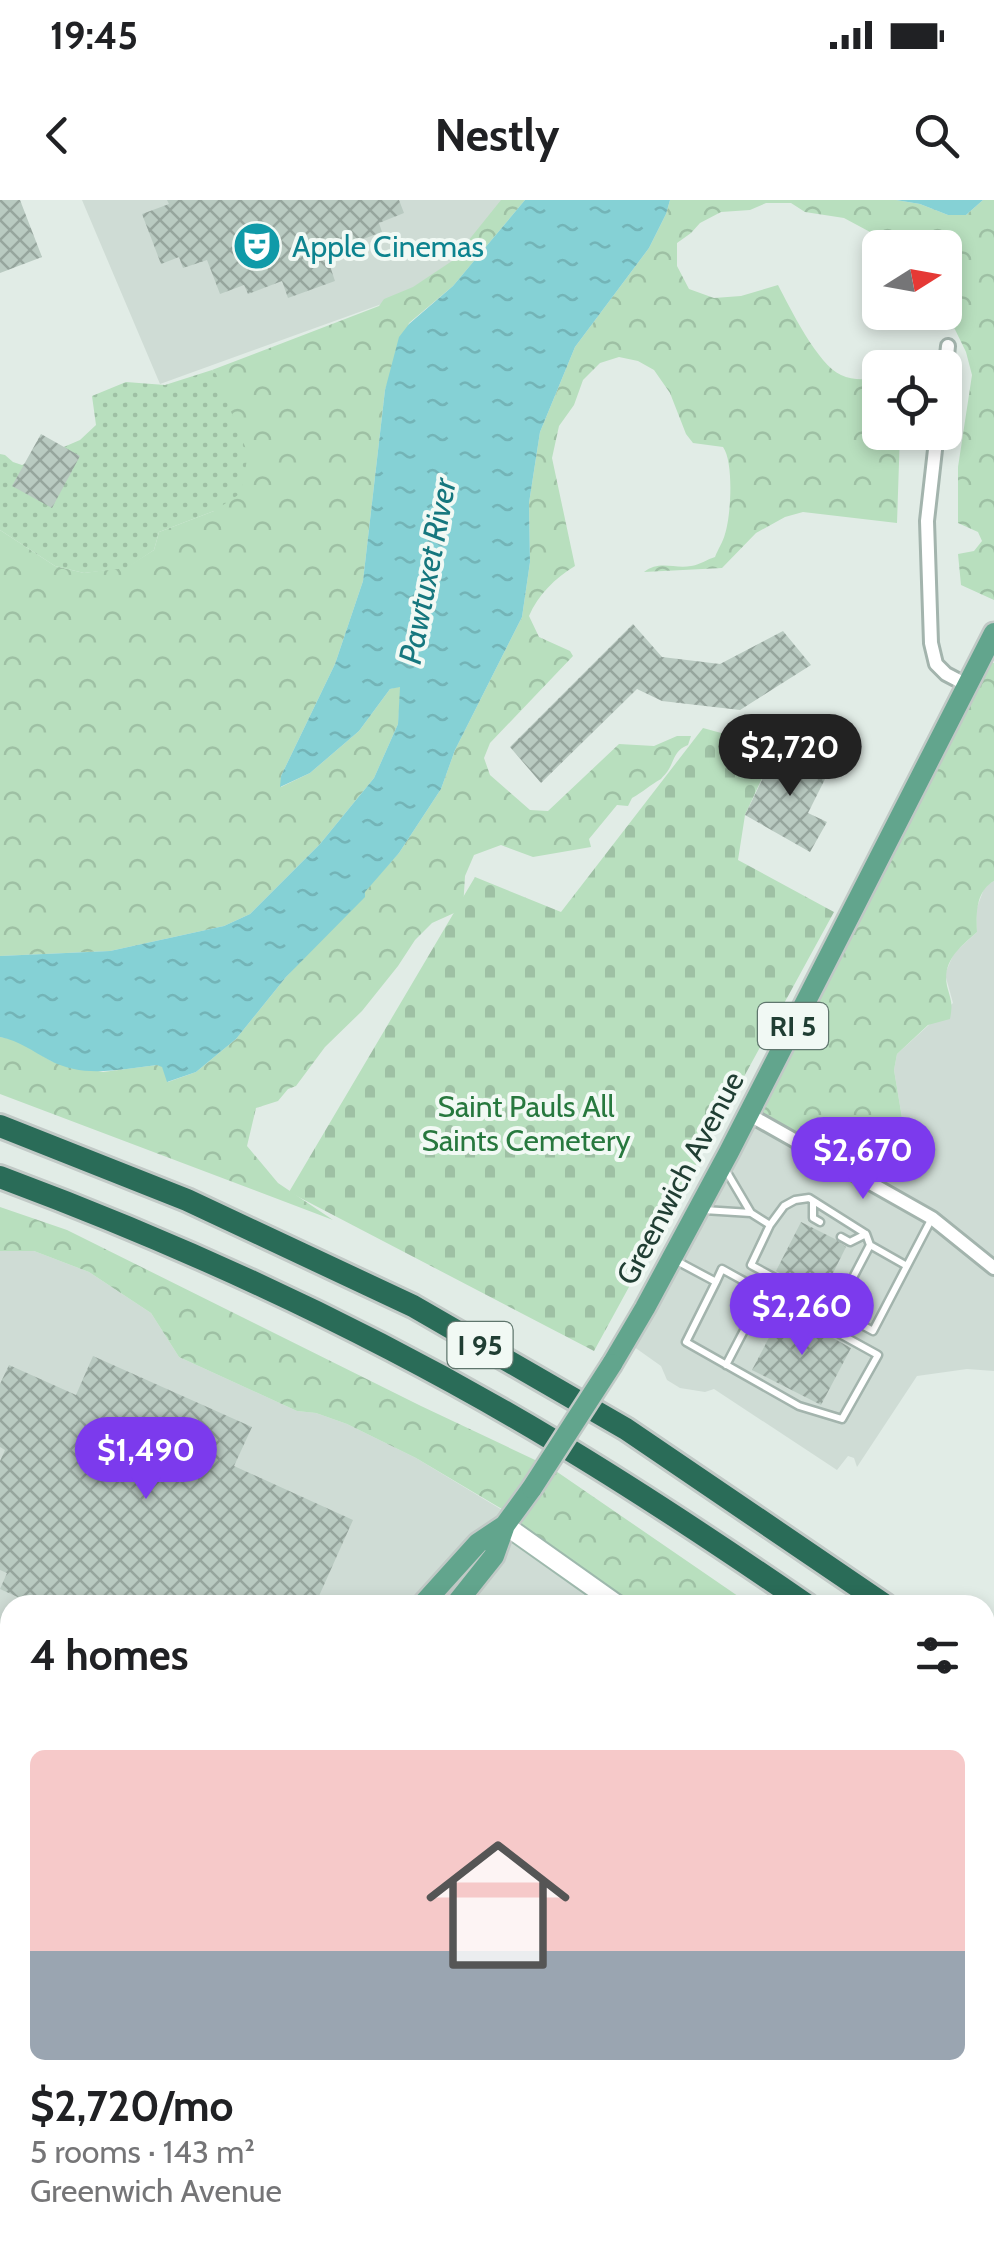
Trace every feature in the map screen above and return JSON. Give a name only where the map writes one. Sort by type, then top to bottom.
[{"type":"highway","name":"I 95","points":[[0,1126],[187,1200],[413,1306],[626,1429],[870,1595]]},
{"type":"highway","name":"I 95","points":[[0,1177],[208,1262],[400,1354],[602,1470],[792,1595]]},
{"type":"main road","name":"RI 5","points":[[967,685],[994,633]]},
{"type":"main road","name":"Greenwich Avenue","points":[[463,1595],[494,1556],[505,1526],[612,1364],[672,1259],[967,685]]},
{"type":"main road","name":"Greenwich Avenue","points":[[431,1595],[478,1544],[505,1526]]},
{"type":"street","points":[[948,346],[948,350]]},
{"type":"street","points":[[934,450],[927,521],[931,643],[936,664],[967,685]]},
{"type":"street","points":[[748,1114],[932,1218],[994,1268]]},
{"type":"street","points":[[505,1526],[604,1595]]},
{"type":"lane","points":[[722,1164],[750,1214]]},
{"type":"lane","points":[[906,1266],[870,1245],[866,1234],[809,1198],[784,1206],[750,1265],[873,1331],[932,1218]]},
{"type":"lane","points":[[814,1201],[812,1218],[820,1222]]},
{"type":"lane","points":[[698,1210],[750,1214],[770,1225]]},
{"type":"lane","points":[[842,1236],[850,1242],[866,1234]]},
{"type":"lane","points":[[835,1311],[870,1245]]},
{"type":"lane","points":[[672,1259],[716,1282]]},
{"type":"lane","points":[[722,1269],[764,1292],[878,1355],[842,1420],[799,1406],[686,1342],[722,1269]]},
{"type":"lane","points":[[726,1365],[764,1292]]},
{"type":"shaded area","points":[[82,200],[506,200],[440,283],[160,384]]},
{"type":"shaded area","points":[[994,881],[994,1371],[967,1369],[917,1376],[857,1467],[854,1458],[848,1456],[837,1470],[714,1389],[705,1392],[680,1388],[667,1380],[661,1366],[630,1344],[745,1115],[888,1159],[906,1142],[894,1070],[897,1054],[953,1003],[945,974],[954,953],[977,932],[976,910],[985,886]]},
{"type":"shaded area","points":[[0,1251],[34,1251],[89,1272],[151,1313],[179,1357],[297,1411],[347,1424],[416,1458],[507,1513],[606,1595],[0,1595]]},
{"type":"green space","points":[[501,200],[525,200],[453,286],[409,323],[385,390],[363,581],[335,664],[281,776],[281,787],[310,773],[359,731],[390,689],[401,686],[398,724],[374,778],[320,844],[250,914],[224,926],[110,951],[0,956],[0,530],[55,566],[84,573],[127,567],[154,550],[159,532],[214,511],[216,375],[212,370],[379,306],[384,299],[413,287],[452,261]]},
{"type":"green space","points":[[670,200],[896,200],[948,215],[966,215],[983,200],[994,200],[994,600],[961,585],[958,554],[974,551],[982,541],[978,532],[958,523],[958,467],[972,375],[955,330],[962,330],[962,230],[866,230],[844,218],[805,212],[791,203],[766,203],[750,210],[721,212],[700,223],[677,243],[677,266],[689,289],[714,298],[741,296],[778,285],[823,360],[841,375],[862,379],[862,450],[899,450],[897,523],[803,512],[756,533],[722,568],[644,572],[661,566],[685,567],[715,557],[729,515],[726,454],[723,447],[693,443],[670,393],[654,370],[638,361],[619,357],[600,363],[583,380],[574,405],[559,426],[552,458],[575,566],[548,588],[529,616],[539,637],[573,656],[490,743],[484,758],[490,775],[530,810],[548,811],[619,744],[654,746],[677,736],[691,736],[661,779],[632,798],[628,806],[617,805],[589,839],[591,847],[533,857],[501,845],[474,855],[465,876],[463,909],[432,923],[415,940],[362,1011],[325,1047],[296,1086],[278,1101],[256,1108],[247,1146],[278,1183],[333,1220],[0,1094],[0,1037],[17,1040],[51,1061],[103,1072],[157,1065],[162,1066],[168,1082],[196,1072],[236,1039],[286,977],[399,853],[441,789],[455,750],[522,617],[530,562],[529,503],[540,432],[575,347],[649,248]]},
{"type":"green space","points":[[212,370],[248,454],[241,493],[214,511],[159,532],[154,550],[127,568],[84,573],[55,566],[0,530],[0,454],[22,465],[80,440],[96,425],[92,396],[126,382],[165,385]]},
{"type":"green space","points":[[982,657],[994,663],[994,881],[980,897],[977,932],[954,955],[947,969],[950,1019],[928,1025],[897,1054],[894,1070],[906,1142],[902,1152],[888,1159],[868,1156],[851,1177],[749,1108]]},
{"type":"green space","name":"Saint Pauls All Saints Cemetery","points":[[703,728],[776,748],[745,815],[738,860],[834,912],[594,1351],[289,1192],[475,877],[561,912]]},
{"type":"green space","points":[[0,1207],[67,1230],[550,1467],[736,1595],[604,1595],[505,1525],[507,1512],[416,1458],[347,1424],[297,1411],[179,1357],[151,1313],[89,1272],[34,1251],[0,1251]]},
{"type":"water","name":"Pawtuxet River","points":[[525,200],[670,200],[649,248],[575,347],[540,432],[529,503],[530,562],[522,617],[455,750],[441,789],[365,897],[286,977],[236,1039],[196,1072],[167,1082],[162,1067],[157,1065],[102,1071],[75,1069],[0,1037],[0,956],[110,951],[224,926],[250,914],[320,844],[374,778],[398,724],[400,687],[390,689],[359,731],[310,773],[280,787],[281,776],[335,664],[363,581],[385,390],[399,337],[453,286]]},
{"type":"water","points":[[896,200],[983,200],[966,215],[948,215]]},
{"type":"building","points":[[0,200],[20,200],[42,257],[0,273]]},
{"type":"building","name":"Apple Cinemas","points":[[167,200],[399,200],[404,213],[379,223],[382,232],[358,241],[361,251],[329,263],[335,281],[288,298],[282,281],[248,294],[244,285],[220,294],[207,260],[183,268],[179,257],[161,264],[142,214],[169,204]]},
{"type":"building","points":[[41,434],[80,456],[52,508],[12,486]]},
{"type":"building","points":[[633,624],[662,657],[720,664],[783,631],[811,665],[740,710],[662,701],[637,689],[541,783],[510,747]]},
{"type":"building","points":[[779,745],[829,771],[808,813],[827,822],[810,852],[745,815]]},
{"type":"building","points":[[801,1222],[846,1247],[822,1295],[776,1271]]},
{"type":"building","points":[[783,1311],[851,1348],[821,1405],[752,1370]]},
{"type":"building","points":[[93,1356],[252,1427],[234,1466],[353,1520],[319,1595],[13,1595],[0,1589],[7,1573],[0,1570],[0,1461],[5,1450],[0,1447],[0,1384],[9,1365],[76,1395]]},
{"type":"place","name":"Apple Cinemas","points":[[257,246]]}]
